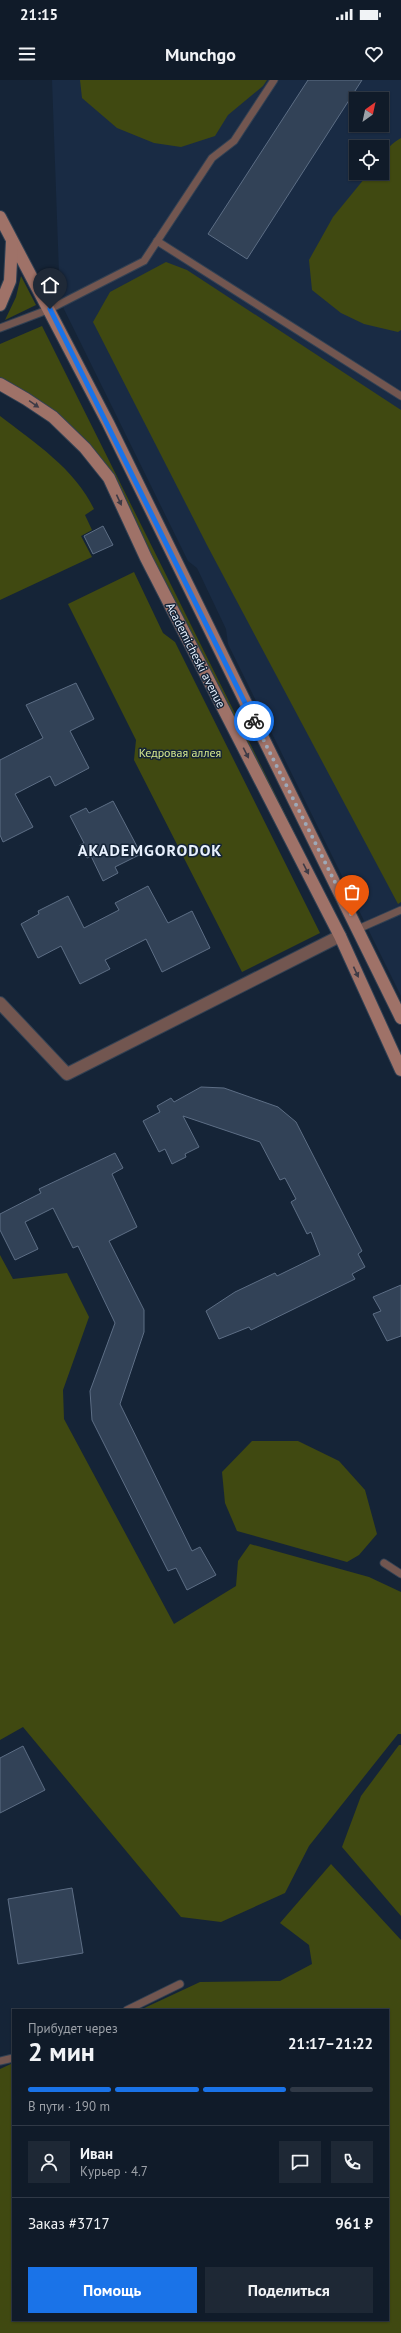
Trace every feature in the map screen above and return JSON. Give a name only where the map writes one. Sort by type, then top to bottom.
[{"type":"main road","name":"Academicheski avenue","points":[[0,217],[50,309],[401,1018]]},
{"type":"main road","points":[[0,305],[10,281],[12,241]]},
{"type":"main road","name":"Academicheski avenue","points":[[0,384],[53,417],[85,448],[109,478],[146,558],[340,936],[401,1070]]},
{"type":"main road","points":[[340,936],[358,930]]},
{"type":"street","points":[[0,1003],[67,1074],[340,936]]},
{"type":"lane","points":[[0,328],[50,309],[144,261],[212,158],[234,141],[274,80]]},
{"type":"lane","points":[[158,240],[401,396]]},
{"type":"lane","points":[[358,930],[401,910]]},
{"type":"lane","points":[[384,1563],[401,1574]]},
{"type":"lane","points":[[129,2009],[180,1984]]},
{"type":"lane","points":[[0,2061],[12,2058]]},
{"type":"shaded area","points":[[52,80],[401,80],[401,996],[228,644],[226,629],[197,568],[188,561],[60,301]]},
{"type":"green space","points":[[80,80],[267,80],[263,86],[228,115],[215,136],[181,147],[154,143],[117,128],[82,98]]},
{"type":"green space","points":[[401,138],[401,330],[398,332],[364,324],[341,313],[312,290],[309,260],[333,217],[363,180],[389,180],[389,147]]},
{"type":"green space","points":[[166,262],[187,270],[401,410],[401,902],[398,904],[208,547],[93,322],[110,292]]},
{"type":"green space","points":[[21,276],[36,305],[5,320],[16,297]]},
{"type":"green space","points":[[42,326],[329,902],[97,458],[0,384],[0,344]]},
{"type":"green space","points":[[0,416],[40,447],[65,469],[76,481],[94,509],[85,515],[92,530],[81,536],[92,557],[0,600]]},
{"type":"green space","name":"Кедровая аллея","points":[[134,572],[163,633],[175,642],[320,933],[242,972],[134,760],[136,740],[68,604]]},
{"type":"green space","points":[[0,1255],[13,1279],[67,1273],[89,1317],[63,1390],[64,1419],[174,1624],[236,1586],[238,1561],[250,1544],[369,1577],[401,1592],[401,1734],[398,1734],[309,1846],[285,1893],[221,1922],[181,1917],[23,1727],[0,1740]]},
{"type":"green space","points":[[252,1441],[298,1441],[339,1461],[365,1490],[377,1534],[359,1555],[347,1562],[237,1531],[225,1503],[222,1472]]},
{"type":"green space","points":[[399,1745],[401,1745],[401,1916],[342,1847],[361,1796]]},
{"type":"green space","points":[[331,1864],[401,1940],[401,2333],[0,2333],[0,2069],[12,2063],[12,2321],[389,2321],[389,2009],[142,2009],[200,1982],[280,1981],[312,1964],[309,1945],[280,1923]]},
{"type":"building","points":[[308,80],[362,80],[354,92],[349,92],[349,100],[247,259],[208,234]]},
{"type":"building","points":[[103,526],[113,545],[93,554],[84,536]]},
{"type":"building","points":[[76,683],[94,719],[70,731],[89,768],[55,786],[50,776],[15,794],[33,827],[3,842],[0,835],[0,760],[43,738],[26,705]]},
{"type":"building","points":[[113,801],[141,854],[115,867],[118,873],[103,881],[91,856],[87,858],[80,845],[84,843],[70,816],[86,808],[89,813]]},
{"type":"building","points":[[148,886],[168,923],[192,911],[210,948],[162,972],[146,939],[105,960],[110,969],[80,984],[61,946],[38,958],[21,924],[39,914],[38,911],[68,896],[84,928],[119,910],[115,903]]},
{"type":"building","points":[[201,1087],[224,1088],[278,1107],[296,1122],[362,1251],[358,1254],[365,1267],[352,1274],[355,1279],[251,1330],[249,1327],[219,1339],[206,1311],[235,1292],[275,1273],[277,1276],[320,1255],[311,1232],[307,1234],[291,1202],[296,1199],[285,1178],[280,1180],[260,1142],[183,1116],[199,1147],[185,1154],[186,1157],[172,1164],[165,1149],[159,1152],[143,1121],[160,1112],[157,1106],[171,1098],[174,1102]]},
{"type":"building","points":[[115,1153],[123,1168],[112,1174],[137,1227],[109,1241],[144,1310],[144,1332],[120,1404],[192,1551],[200,1547],[216,1575],[187,1590],[176,1568],[168,1571],[92,1420],[90,1391],[115,1323],[78,1246],[73,1248],[53,1208],[25,1222],[38,1249],[15,1260],[0,1230],[0,1214],[41,1193],[39,1189]]},
{"type":"building","points":[[401,1285],[401,1336],[387,1341],[373,1314],[381,1311],[373,1297]]},
{"type":"building","points":[[23,1746],[45,1790],[0,1813],[0,1758]]},
{"type":"building","points":[[72,1888],[83,1953],[18,1964],[8,1899]]},
{"type":"way so far","points":[[254,721],[352,916]]},
{"type":"district","name":"AKADEMGORODOK","points":[[150,850]]},
{"type":"route","points":[[50,309],[108,423],[254,721]]}]
